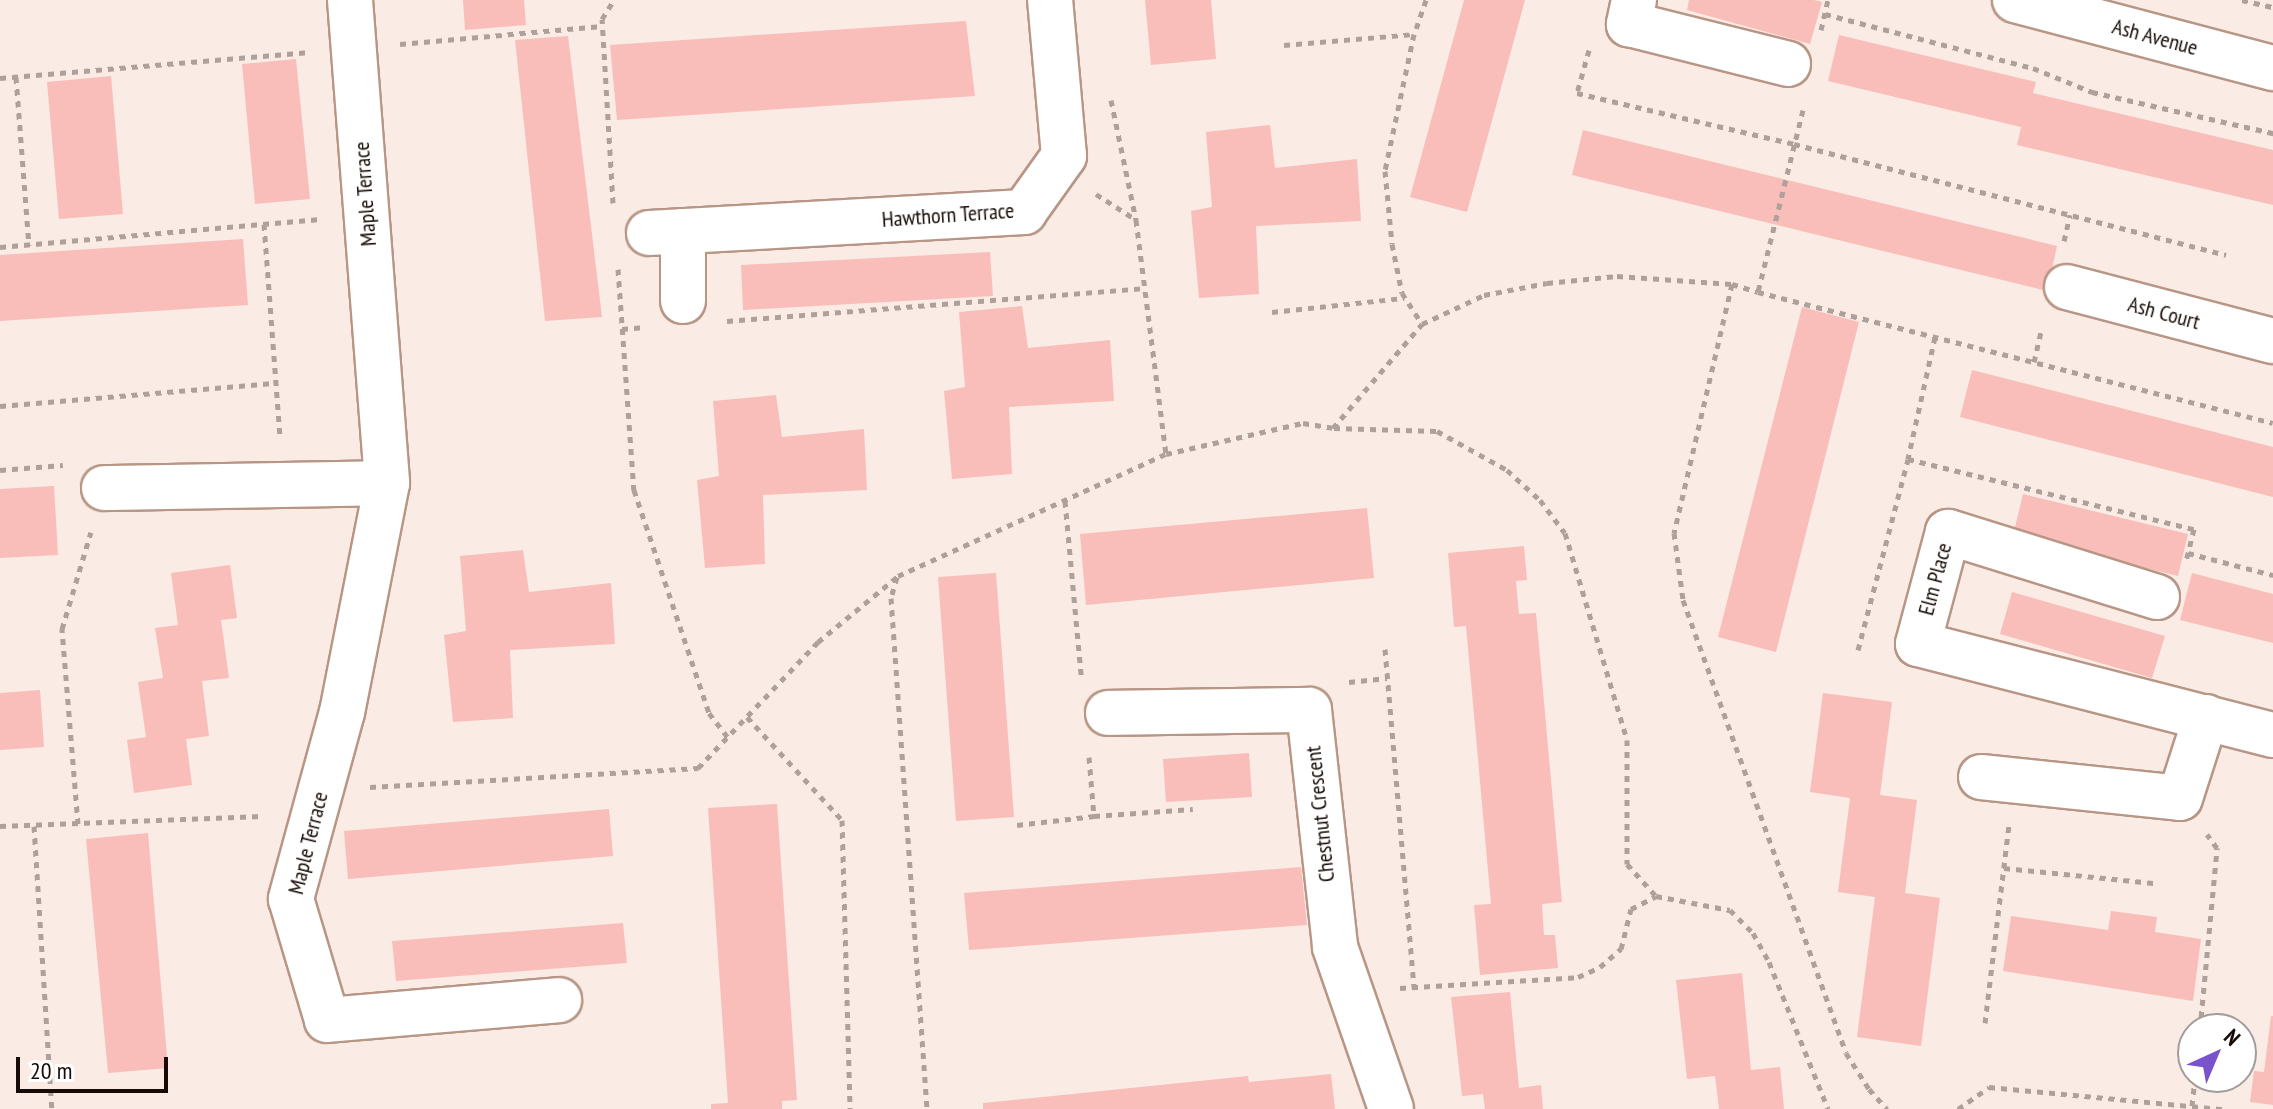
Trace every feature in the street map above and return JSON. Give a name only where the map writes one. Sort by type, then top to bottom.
[{"type":"street","name":"Maple Terrace","points":[[350,0],[387,483],[342,712],[291,899],[327,1020],[559,1000]]},
{"type":"street","name":"Hawthorn Terrace","points":[[684,316],[666,232],[1024,212],[1064,156],[1050,0]]},
{"type":"street","name":"Ash Avenue","points":[[2030,2],[2273,68]]},
{"type":"street","points":[[1632,12],[1788,64]]},
{"type":"street","name":"Ash Court","points":[[2067,287],[2269,331]]},
{"type":"street","points":[[104,488],[387,483]]},
{"type":"street","name":"Elm Place","points":[[2171,581],[1948,532],[1918,644],[2273,735]]},
{"type":"street","name":"Chestnut Crescent","points":[[1108,713],[1309,710],[1335,947],[1391,1109]]},
{"type":"street","points":[[1998,779],[2180,798],[2206,717]]},
{"type":"path","points":[[613,205],[602,19],[614,0]]},
{"type":"path","points":[[1422,324],[1404,298],[1392,244],[1385,171],[1414,34],[1426,0]]},
{"type":"path","points":[[2242,0],[2273,7]]},
{"type":"path","points":[[1632,12],[1599,11],[1577,93],[1794,144],[2226,255]]},
{"type":"path","points":[[1825,14],[2033,68],[2092,92],[2273,133]]},
{"type":"path","points":[[0,78],[602,26]]},
{"type":"path","points":[[1284,45],[1414,34]]},
{"type":"path","points":[[16,77],[29,245]]},
{"type":"path","points":[[1109,91],[1136,220],[1166,454]]},
{"type":"path","points":[[1758,292],[1787,179]]},
{"type":"path","points":[[0,247],[367,215]]},
{"type":"path","points":[[264,224],[284,485]]},
{"type":"path","points":[[617,262],[634,490],[709,713],[728,737]]},
{"type":"path","points":[[1333,428],[1422,324],[1484,295],[1547,283],[1617,276],[1732,284],[2273,423]]},
{"type":"path","points":[[1732,284],[1674,533],[1683,600],[1846,1053],[1869,1089],[1887,1109]]},
{"type":"path","points":[[622,329],[684,316],[1145,288]]},
{"type":"path","points":[[1272,312],[1404,298]]},
{"type":"path","points":[[1858,650],[1908,459],[1935,337]]},
{"type":"path","points":[[0,406],[276,383]]},
{"type":"path","points":[[0,826],[78,824],[698,768],[818,642],[898,576],[1166,454],[1303,423],[1333,428],[1437,431],[1507,470],[1540,500],[1565,533],[1627,740],[1627,864],[1656,896],[1730,910],[1753,933],[1769,962],[1828,1109]]},
{"type":"path","points":[[1908,459],[2194,529],[2188,553],[2171,581]]},
{"type":"path","points":[[0,470],[69,464],[104,488],[62,629],[78,824]]},
{"type":"path","points":[[2188,553],[2273,575]]},
{"type":"path","points":[[898,576],[891,598],[927,1109]]},
{"type":"path","points":[[1385,649],[1415,960],[1414,988]]},
{"type":"path","points":[[747,717],[842,820],[850,1109]]},
{"type":"path","points":[[1985,1023],[2004,868],[1998,779]]},
{"type":"path","points":[[2180,798],[2217,848],[2202,1013]]},
{"type":"path","points":[[1017,825],[1094,816]]},
{"type":"path","points":[[34,826],[52,1109]]},
{"type":"path","points":[[2004,868],[2153,883]]},
{"type":"path","points":[[1389,989],[1578,977],[1600,967],[1621,949],[1631,909],[1656,896]]},
{"type":"path","points":[[1958,1109],[1989,1087],[2223,1109]]},
{"type":"path","points":[[2192,1106],[2193,1093]]},
{"type":"building","points":[[463,0],[524,0],[526,25],[465,30]]},
{"type":"building","points":[[1145,0],[1211,0],[1216,59],[1151,65]]},
{"type":"building","points":[[1464,0],[1525,0],[1467,212],[1410,197]]},
{"type":"building","points":[[1689,0],[1822,2],[1810,44],[1687,10]]},
{"type":"building","points":[[966,21],[975,96],[617,120],[610,45]]},
{"type":"building","points":[[1839,35],[2036,82],[2033,93],[2273,150],[2273,205],[2017,145],[2021,127],[1828,81]]},
{"type":"building","points":[[568,36],[602,317],[545,321],[515,40]]},
{"type":"building","points":[[296,59],[310,199],[255,204],[242,64]]},
{"type":"building","points":[[111,76],[123,214],[59,219],[47,82]]},
{"type":"building","points":[[1270,125],[1275,168],[1357,159],[1361,221],[1256,226],[1259,294],[1199,298],[1191,211],[1212,207],[1206,132]]},
{"type":"building","points":[[1583,130],[2057,246],[2047,291],[1572,175]]},
{"type":"building","points":[[243,239],[248,305],[0,321],[0,255]]},
{"type":"building","points":[[990,252],[993,296],[743,310],[741,265]]},
{"type":"building","points":[[1022,306],[1028,348],[1110,340],[1114,401],[1009,407],[1012,474],[952,479],[944,391],[965,387],[959,312]]},
{"type":"building","points":[[1802,307],[1859,322],[1776,652],[1718,637]]},
{"type":"building","points":[[1972,370],[2273,447],[2273,497],[1960,417]]},
{"type":"building","points":[[776,395],[782,437],[864,429],[867,490],[763,495],[765,564],[705,568],[697,480],[719,476],[713,401]]},
{"type":"building","points":[[54,486],[58,555],[0,558],[0,489]]},
{"type":"building","points":[[2023,494],[2188,534],[2178,576],[2013,536]]},
{"type":"building","points":[[1367,508],[1374,578],[1086,605],[1080,534]]},
{"type":"building","points":[[1524,546],[1527,580],[1516,581],[1519,614],[1536,613],[1562,902],[1542,904],[1544,935],[1555,935],[1558,968],[1480,975],[1474,905],[1491,904],[1466,626],[1454,627],[1448,553]]},
{"type":"building","points":[[523,550],[529,592],[611,583],[615,644],[510,650],[513,718],[453,722],[444,635],[466,631],[460,556]]},
{"type":"building","points":[[230,565],[237,618],[221,620],[229,678],[202,681],[209,736],[186,739],[192,785],[134,793],[127,740],[146,737],[138,682],[163,678],[155,628],[178,625],[171,573]]},
{"type":"building","points":[[996,573],[1014,817],[956,821],[938,577]]},
{"type":"building","points":[[2192,573],[2273,594],[2273,643],[2180,620]]},
{"type":"building","points":[[2012,592],[2165,636],[2152,678],[2000,634]]},
{"type":"building","points":[[40,690],[44,747],[0,750],[0,693]]},
{"type":"building","points":[[1823,693],[1892,702],[1880,795],[1917,800],[1905,893],[1940,898],[1921,1046],[1857,1037],[1875,897],[1838,892],[1850,798],[1810,792]]},
{"type":"building","points":[[1249,753],[1252,797],[1166,802],[1163,759]]},
{"type":"building","points":[[777,804],[797,1100],[782,1101],[782,1109],[711,1109],[711,1104],[728,1103],[708,808]]},
{"type":"building","points":[[609,809],[613,856],[348,879],[344,831]]},
{"type":"building","points":[[148,833],[168,1068],[108,1073],[86,839]]},
{"type":"building","points":[[1301,867],[1307,925],[969,950],[964,893]]},
{"type":"building","points":[[2111,911],[2157,917],[2155,932],[2201,939],[2193,1001],[2003,971],[2011,916],[2108,930]]},
{"type":"building","points":[[623,923],[627,963],[396,981],[392,941]]},
{"type":"building","points":[[1742,973],[1751,1070],[1780,1067],[1784,1109],[1719,1109],[1715,1076],[1687,1079],[1676,980]]},
{"type":"building","points":[[1510,992],[1519,1088],[1541,1085],[1543,1109],[1485,1109],[1483,1094],[1462,1096],[1451,997]]},
{"type":"building","points":[[2273,1016],[2273,1105],[2250,1102],[2251,1093],[2257,1093],[2257,1071],[2264,1072]]},
{"type":"building","points":[[1331,1074],[1335,1109],[983,1109],[983,1103],[1248,1076],[1249,1082]]}]
